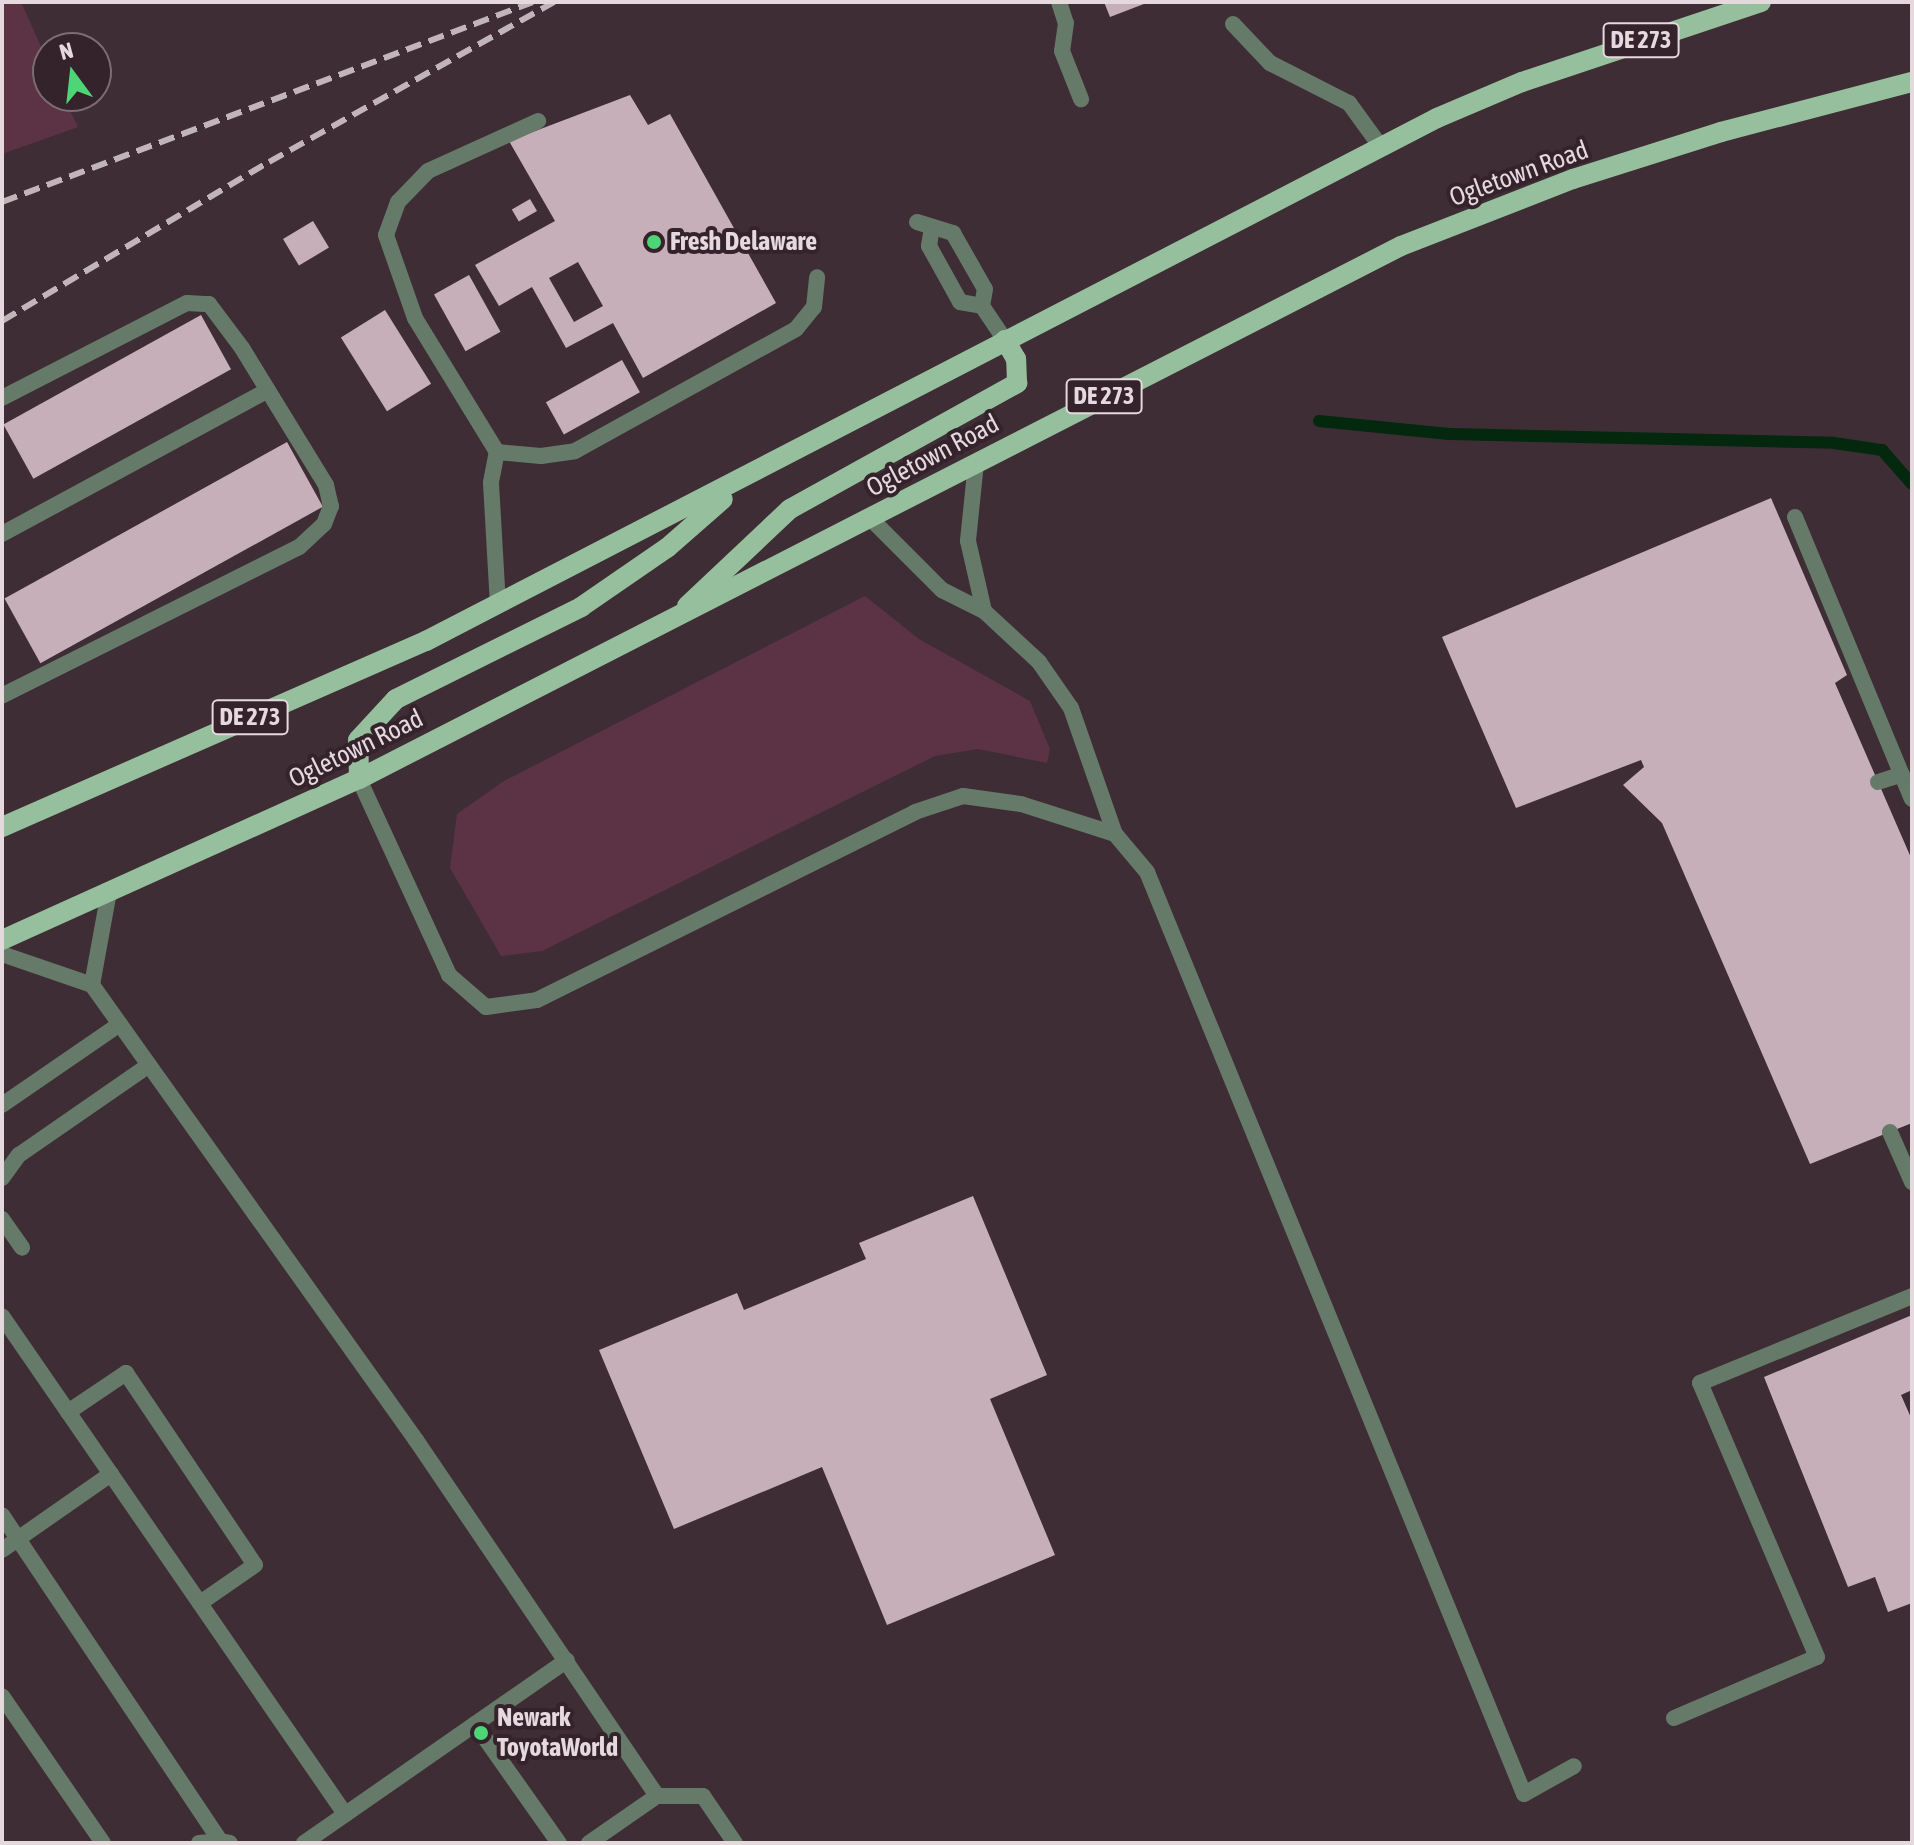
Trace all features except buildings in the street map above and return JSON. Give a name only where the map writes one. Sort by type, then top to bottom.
[{"type":"main road","name":"DE 273","points":[[2,827],[498,605],[1381,147],[1522,82],[1761,2]]},
{"type":"main road","name":"Ogletown Road","points":[[2,940],[359,779],[1401,246],[1587,175],[1721,132],[1912,82]]},
{"type":"main road","points":[[674,619],[790,509],[1017,383],[1016,359],[1005,340]]},
{"type":"main road","points":[[359,779],[358,740],[396,699],[581,607],[667,548],[747,478]]},
{"type":"street","points":[[1059,2],[1066,23],[1062,51],[1081,99]]},
{"type":"street","points":[[1233,24],[1270,63],[1349,103],[1381,147]]},
{"type":"street","points":[[498,605],[491,482],[497,452],[415,318],[386,235],[398,202],[428,171],[538,121]]},
{"type":"street","points":[[982,306],[960,302],[929,246],[925,225],[953,233],[985,289],[982,306],[1005,340]]},
{"type":"street","points":[[497,452],[541,456],[575,451],[796,329],[814,307],[817,277]]},
{"type":"street","points":[[2,398],[187,303],[209,304],[268,390],[326,485],[331,506],[324,524],[299,547],[2,696]]},
{"type":"street","points":[[2,534],[268,390]]},
{"type":"street","points":[[976,463],[968,541],[984,611]]},
{"type":"street","points":[[1795,517],[1912,799]]},
{"type":"street","points":[[870,518],[942,590],[984,611],[1039,662],[1071,708],[1115,834],[1147,872],[1524,1794],[1574,1766]]},
{"type":"street","points":[[1878,782],[1902,774]]},
{"type":"street","points":[[359,779],[449,975],[486,1007],[537,1000],[915,812],[963,796],[1021,804],[1115,834]]},
{"type":"street","points":[[92,985],[109,891]]},
{"type":"street","points":[[2,954],[92,985],[416,1440],[657,1796]]},
{"type":"street","points":[[2,1105],[120,1024]]},
{"type":"street","points":[[2,1178],[19,1155],[149,1065]]},
{"type":"street","points":[[1890,1132],[1912,1182]]},
{"type":"street","points":[[2,1219],[22,1248]]},
{"type":"street","points":[[1674,1718],[1817,1657],[1700,1383],[1912,1296]]},
{"type":"street","points":[[2,1316],[345,1814]]},
{"type":"street","points":[[68,1412],[126,1373],[255,1565],[200,1603]]},
{"type":"street","points":[[2,1550],[111,1474]]},
{"type":"street","points":[[2,1515],[225,1842]]},
{"type":"street","points":[[304,1843],[567,1660]]},
{"type":"street","points":[[2,1696],[103,1843]]},
{"type":"street","points":[[475,1724],[559,1843]]},
{"type":"street","points":[[589,1843],[657,1796],[703,1796],[735,1843]]},
{"type":"street","points":[[199,1843],[225,1842]]},
{"type":"shaded area","points":[[2,2],[21,2],[34,32],[32,32],[32,112],[71,112],[78,127],[2,154]]},
{"type":"shaded area","points":[[865,596],[919,639],[1030,701],[1050,749],[1047,763],[978,749],[935,756],[542,951],[501,956],[450,868],[457,814],[504,781]]},
{"type":"waterway","points":[[1319,421],[1449,434],[1834,443],[1882,450],[1912,484]]},
{"type":"railway","points":[[2,202],[533,2]]},
{"type":"railway","points":[[2,321],[269,162],[554,2]]},
{"type":"place","name":"Fresh Delaware","points":[[654,242]]},
{"type":"place","name":"Newark ToyotaWorld","points":[[481,1733]]}]
